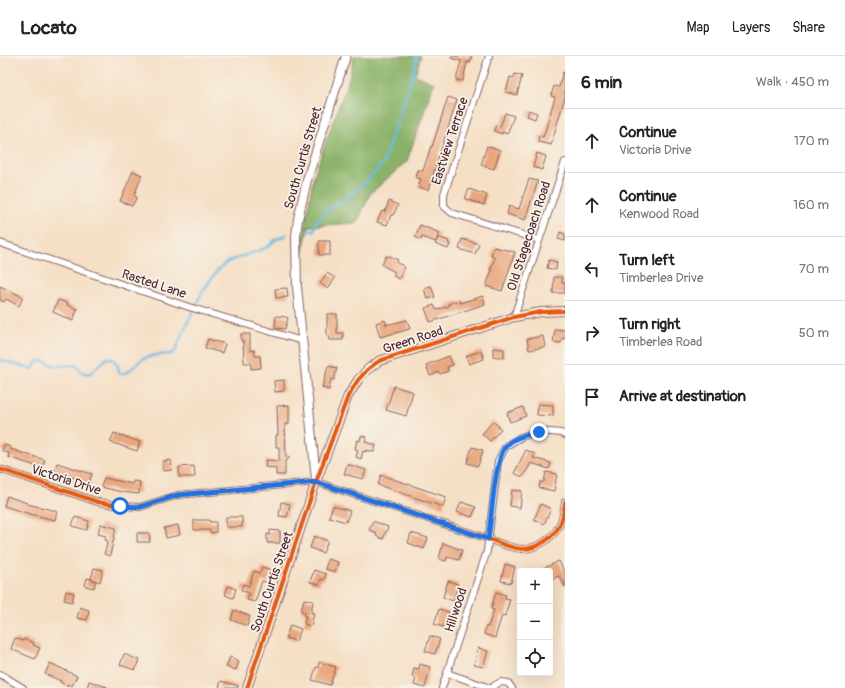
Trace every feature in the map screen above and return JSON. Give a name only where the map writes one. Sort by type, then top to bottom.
[{"type":"street","name":"South Curtis Street","points":[[247,688],[316,482],[302,341],[296,260],[296,236],[298,219],[307,180],[346,56]]},
{"type":"street","name":"Eastview Terrace","points":[[489,56],[444,194],[444,206],[452,213],[539,240]]},
{"type":"street","name":"Old Stagecoach Road","points":[[514,317],[565,162]]},
{"type":"street","name":"Rasted Lane","points":[[0,243],[189,307],[302,341]]},
{"type":"street","name":"Green Road","points":[[316,482],[348,396],[358,380],[368,369],[379,361],[514,317],[541,312],[565,311]]},
{"type":"street","name":"Hillwood","points":[[442,688],[487,551],[498,461],[506,446],[521,437],[539,432],[561,433],[565,435]]},
{"type":"street","name":"Victoria Drive","points":[[0,470],[98,502],[120,506],[140,507],[178,495],[316,482]]},
{"type":"street","points":[[316,482],[503,545],[523,549],[540,545],[551,536],[560,524],[565,502]]},
{"type":"street","points":[[447,673],[490,688]]},
{"type":"street","points":[[0,674],[23,688]]},
{"type":"street","points":[[493,688],[501,682],[508,684],[512,688]]},
{"type":"green space","points":[[354,56],[421,56],[415,75],[434,83],[407,161],[370,194],[357,223],[309,226],[301,258],[314,175],[350,75]]},
{"type":"building","points":[[451,56],[472,56],[470,63],[467,62],[463,81],[456,80],[461,61],[451,58]]},
{"type":"building","points":[[563,72],[565,73],[565,97],[551,145],[538,142],[539,135],[543,137],[555,97],[551,96],[554,86],[559,87]]},
{"type":"building","points":[[515,74],[522,76],[517,95],[506,92],[510,77],[514,78]]},
{"type":"building","points":[[448,97],[457,100],[428,190],[418,187],[421,179],[416,178],[418,170],[423,171]]},
{"type":"building","points":[[529,110],[537,113],[535,119],[527,116]]},
{"type":"building","points":[[505,113],[514,116],[507,134],[502,132],[502,134],[494,131],[496,125],[500,127]]},
{"type":"building","points":[[487,146],[500,150],[494,169],[481,165]]},
{"type":"building","points":[[537,153],[546,156],[542,170],[533,167]]},
{"type":"building","points":[[133,171],[142,175],[134,196],[137,197],[132,206],[120,201]]},
{"type":"building","points":[[529,179],[538,181],[525,220],[507,214],[509,206],[519,209]]},
{"type":"building","points":[[469,189],[487,195],[484,205],[465,199]]},
{"type":"building","points":[[389,201],[398,205],[393,215],[391,215],[387,225],[377,222],[382,211],[385,212]]},
{"type":"building","points":[[420,225],[440,233],[436,242],[422,237],[421,240],[415,237]]},
{"type":"building","points":[[560,232],[565,234],[565,241],[558,239]]},
{"type":"building","points":[[438,237],[449,241],[448,243],[450,244],[448,249],[435,244]]},
{"type":"building","points":[[462,239],[479,244],[475,254],[459,249]]},
{"type":"building","points":[[319,241],[330,241],[330,255],[319,255]]},
{"type":"building","points":[[494,247],[515,252],[502,291],[486,286],[495,258],[491,256]]},
{"type":"building","points":[[386,256],[390,256],[398,260],[397,263],[404,266],[399,279],[393,276],[395,272],[382,265]]},
{"type":"building","points":[[549,260],[557,262],[556,270],[547,268]]},
{"type":"building","points":[[327,273],[335,278],[328,289],[320,283]]},
{"type":"building","points":[[554,277],[562,277],[562,283],[565,283],[565,293],[553,293]]},
{"type":"building","points":[[0,286],[23,297],[19,306],[6,299],[4,302],[0,300]]},
{"type":"building","points":[[431,286],[435,297],[427,299],[424,288]]},
{"type":"building","points":[[287,288],[288,297],[276,298],[275,289]]},
{"type":"building","points":[[483,296],[485,304],[430,322],[425,308],[434,305],[436,310],[449,306],[448,304],[459,300],[460,303]]},
{"type":"building","points":[[58,300],[68,303],[67,305],[77,309],[73,321],[53,312]]},
{"type":"building","points":[[327,314],[337,314],[337,333],[343,333],[343,340],[329,340],[330,337],[327,336]]},
{"type":"building","points":[[276,316],[288,318],[285,329],[275,328]]},
{"type":"building","points":[[385,320],[386,325],[407,320],[410,329],[380,337],[376,323]]},
{"type":"building","points":[[555,329],[565,330],[565,339],[562,338],[561,343],[553,342]]},
{"type":"building","points":[[241,334],[250,334],[250,351],[254,350],[255,356],[260,356],[261,368],[251,369],[251,363],[244,363],[243,341],[241,341]]},
{"type":"building","points":[[543,336],[545,347],[529,350],[527,339]]},
{"type":"building","points":[[208,339],[225,344],[222,353],[205,348]]},
{"type":"building","points":[[493,348],[504,349],[504,358],[493,356]]},
{"type":"building","points":[[481,351],[484,359],[469,364],[466,356]]},
{"type":"building","points":[[449,356],[453,365],[447,367],[448,371],[440,374],[439,372],[430,376],[426,365]]},
{"type":"building","points":[[328,366],[337,368],[334,380],[331,379],[329,390],[322,388]]},
{"type":"building","points":[[284,380],[284,391],[275,392],[274,381]]},
{"type":"building","points":[[394,386],[413,392],[406,416],[386,410]]},
{"type":"building","points":[[538,404],[553,405],[553,416],[537,415]]},
{"type":"building","points":[[289,405],[289,424],[285,424],[286,457],[290,457],[285,462],[285,475],[276,475],[276,468],[265,467],[266,460],[279,461],[279,447],[276,447],[276,435],[278,435],[277,406]]},
{"type":"building","points":[[523,407],[526,416],[510,422],[507,413]]},
{"type":"building","points":[[493,421],[501,429],[490,441],[482,434]]},
{"type":"building","points":[[114,433],[140,442],[137,451],[110,442]]},
{"type":"building","points":[[361,436],[367,437],[365,442],[376,445],[374,452],[366,450],[366,452],[363,451],[361,459],[356,457],[358,450],[355,449],[357,440],[360,441]]},
{"type":"building","points":[[4,445],[11,447],[10,449],[45,460],[42,468],[8,457],[9,453],[2,451]]},
{"type":"building","points":[[472,447],[483,450],[478,466],[467,463]]},
{"type":"building","points":[[526,450],[535,454],[533,458],[551,463],[549,469],[531,463],[523,477],[514,473]]},
{"type":"building","points":[[171,460],[172,470],[163,471],[163,461]]},
{"type":"building","points":[[57,463],[92,474],[89,483],[54,471]]},
{"type":"building","points":[[347,464],[366,470],[363,479],[344,474]]},
{"type":"building","points":[[194,466],[195,477],[179,477],[179,467]]},
{"type":"building","points":[[546,472],[557,474],[554,491],[539,488],[540,482],[544,482]]},
{"type":"building","points":[[381,475],[446,497],[443,507],[378,485]]},
{"type":"building","points":[[104,478],[133,484],[133,481],[140,482],[139,494],[101,487]]},
{"type":"building","points":[[512,490],[522,491],[520,508],[510,506]]},
{"type":"building","points":[[7,496],[27,504],[57,511],[55,520],[4,506]]},
{"type":"building","points":[[281,502],[290,504],[287,517],[279,516]]},
{"type":"building","points":[[461,502],[476,507],[472,517],[457,512]]},
{"type":"building","points":[[541,504],[551,509],[544,524],[534,519]]},
{"type":"building","points":[[333,506],[350,511],[346,522],[329,517]]},
{"type":"building","points":[[75,517],[89,521],[87,530],[72,526]]},
{"type":"building","points":[[226,517],[242,517],[242,527],[226,527]]},
{"type":"building","points":[[194,520],[209,520],[210,522],[216,522],[216,532],[210,533],[210,530],[194,530]]},
{"type":"building","points":[[373,521],[388,527],[383,539],[376,536],[377,533],[369,530]]},
{"type":"building","points":[[100,524],[116,528],[110,556],[104,554],[108,541],[105,540],[106,536],[98,534]]},
{"type":"building","points":[[178,525],[180,535],[166,538],[164,528]]},
{"type":"building","points":[[270,530],[280,531],[280,543],[267,543],[267,534],[270,535]]},
{"type":"building","points":[[137,533],[149,533],[150,542],[137,542]]},
{"type":"building","points":[[411,533],[428,538],[424,549],[408,543]]},
{"type":"building","points":[[314,536],[328,541],[323,553],[310,548]]},
{"type":"building","points":[[443,543],[462,550],[459,560],[447,557],[446,561],[439,559]]},
{"type":"building","points":[[328,559],[338,562],[335,572],[325,569]]},
{"type":"building","points":[[559,561],[565,574],[565,587],[559,576],[553,579],[553,568],[544,568]]},
{"type":"building","points":[[505,564],[515,567],[511,583],[501,581]]},
{"type":"building","points":[[262,567],[272,570],[268,583],[262,581],[255,602],[247,600],[249,593],[241,590],[243,584],[249,586],[254,571],[260,573]]},
{"type":"building","points":[[94,568],[103,570],[100,582],[91,579]]},
{"type":"building","points":[[314,570],[326,574],[324,580],[321,579],[319,585],[310,582]]},
{"type":"building","points":[[87,578],[96,581],[94,588],[85,586]]},
{"type":"building","points":[[448,581],[458,584],[453,601],[443,597]]},
{"type":"building","points":[[228,586],[236,589],[233,598],[225,595]]},
{"type":"building","points":[[66,591],[74,593],[72,602],[64,600]]},
{"type":"building","points":[[496,592],[506,595],[505,598],[510,599],[505,616],[502,615],[495,638],[484,634],[486,626],[488,627],[494,610],[491,609]]},
{"type":"building","points":[[304,599],[313,601],[311,613],[314,613],[311,626],[304,624],[306,616],[304,616],[305,612],[301,611]]},
{"type":"building","points":[[80,607],[89,610],[87,620],[77,618]]},
{"type":"building","points":[[439,609],[449,612],[443,627],[434,624]]},
{"type":"building","points":[[234,610],[250,616],[247,626],[231,620]]},
{"type":"building","points":[[290,625],[301,629],[296,641],[286,638]]},
{"type":"building","points":[[430,636],[440,639],[435,654],[425,651]]},
{"type":"building","points":[[15,638],[23,641],[24,639],[34,643],[33,645],[40,648],[35,659],[11,649]]},
{"type":"building","points":[[478,648],[488,651],[483,667],[474,665]]},
{"type":"building","points":[[124,654],[139,660],[135,670],[120,665]]},
{"type":"building","points":[[230,657],[239,661],[236,670],[226,667]]},
{"type":"building","points":[[319,662],[336,667],[330,685],[312,680],[316,667],[318,668]]},
{"type":"building","points":[[50,663],[77,676],[72,686],[67,684],[67,686],[60,682],[61,681],[45,674]]},
{"type":"building","points":[[420,664],[430,667],[425,688],[414,685],[416,678],[412,677],[414,668],[419,669]]},
{"type":"building","points":[[89,681],[107,687],[107,688],[87,688]]},
{"type":"building","points":[[221,681],[238,686],[238,688],[219,688]]},
{"type":"waterway","points":[[306,231],[314,230],[317,220],[329,208],[344,200],[368,180],[383,163],[413,74],[417,56]]},
{"type":"waterway","points":[[0,360],[31,369],[35,366],[37,361],[43,361],[55,366],[77,365],[81,372],[90,374],[107,358],[113,359],[118,366],[119,373],[126,373],[146,358],[157,355],[172,354],[176,350],[202,292],[217,271],[227,262],[268,247],[275,240],[286,235]]},
{"type":"cycle path","points":[[247,688],[316,482],[348,396],[358,380],[368,369],[379,361],[514,317],[541,312],[565,311]]},
{"type":"cycle path","points":[[0,470],[98,502],[120,506],[140,507],[178,495],[316,482],[513,548],[522,549],[539,545],[554,534],[561,522],[565,502]]},
{"type":"route","points":[[120,506],[140,507],[178,495],[316,482],[488,539],[498,461],[506,446],[521,437],[539,432]]}]
